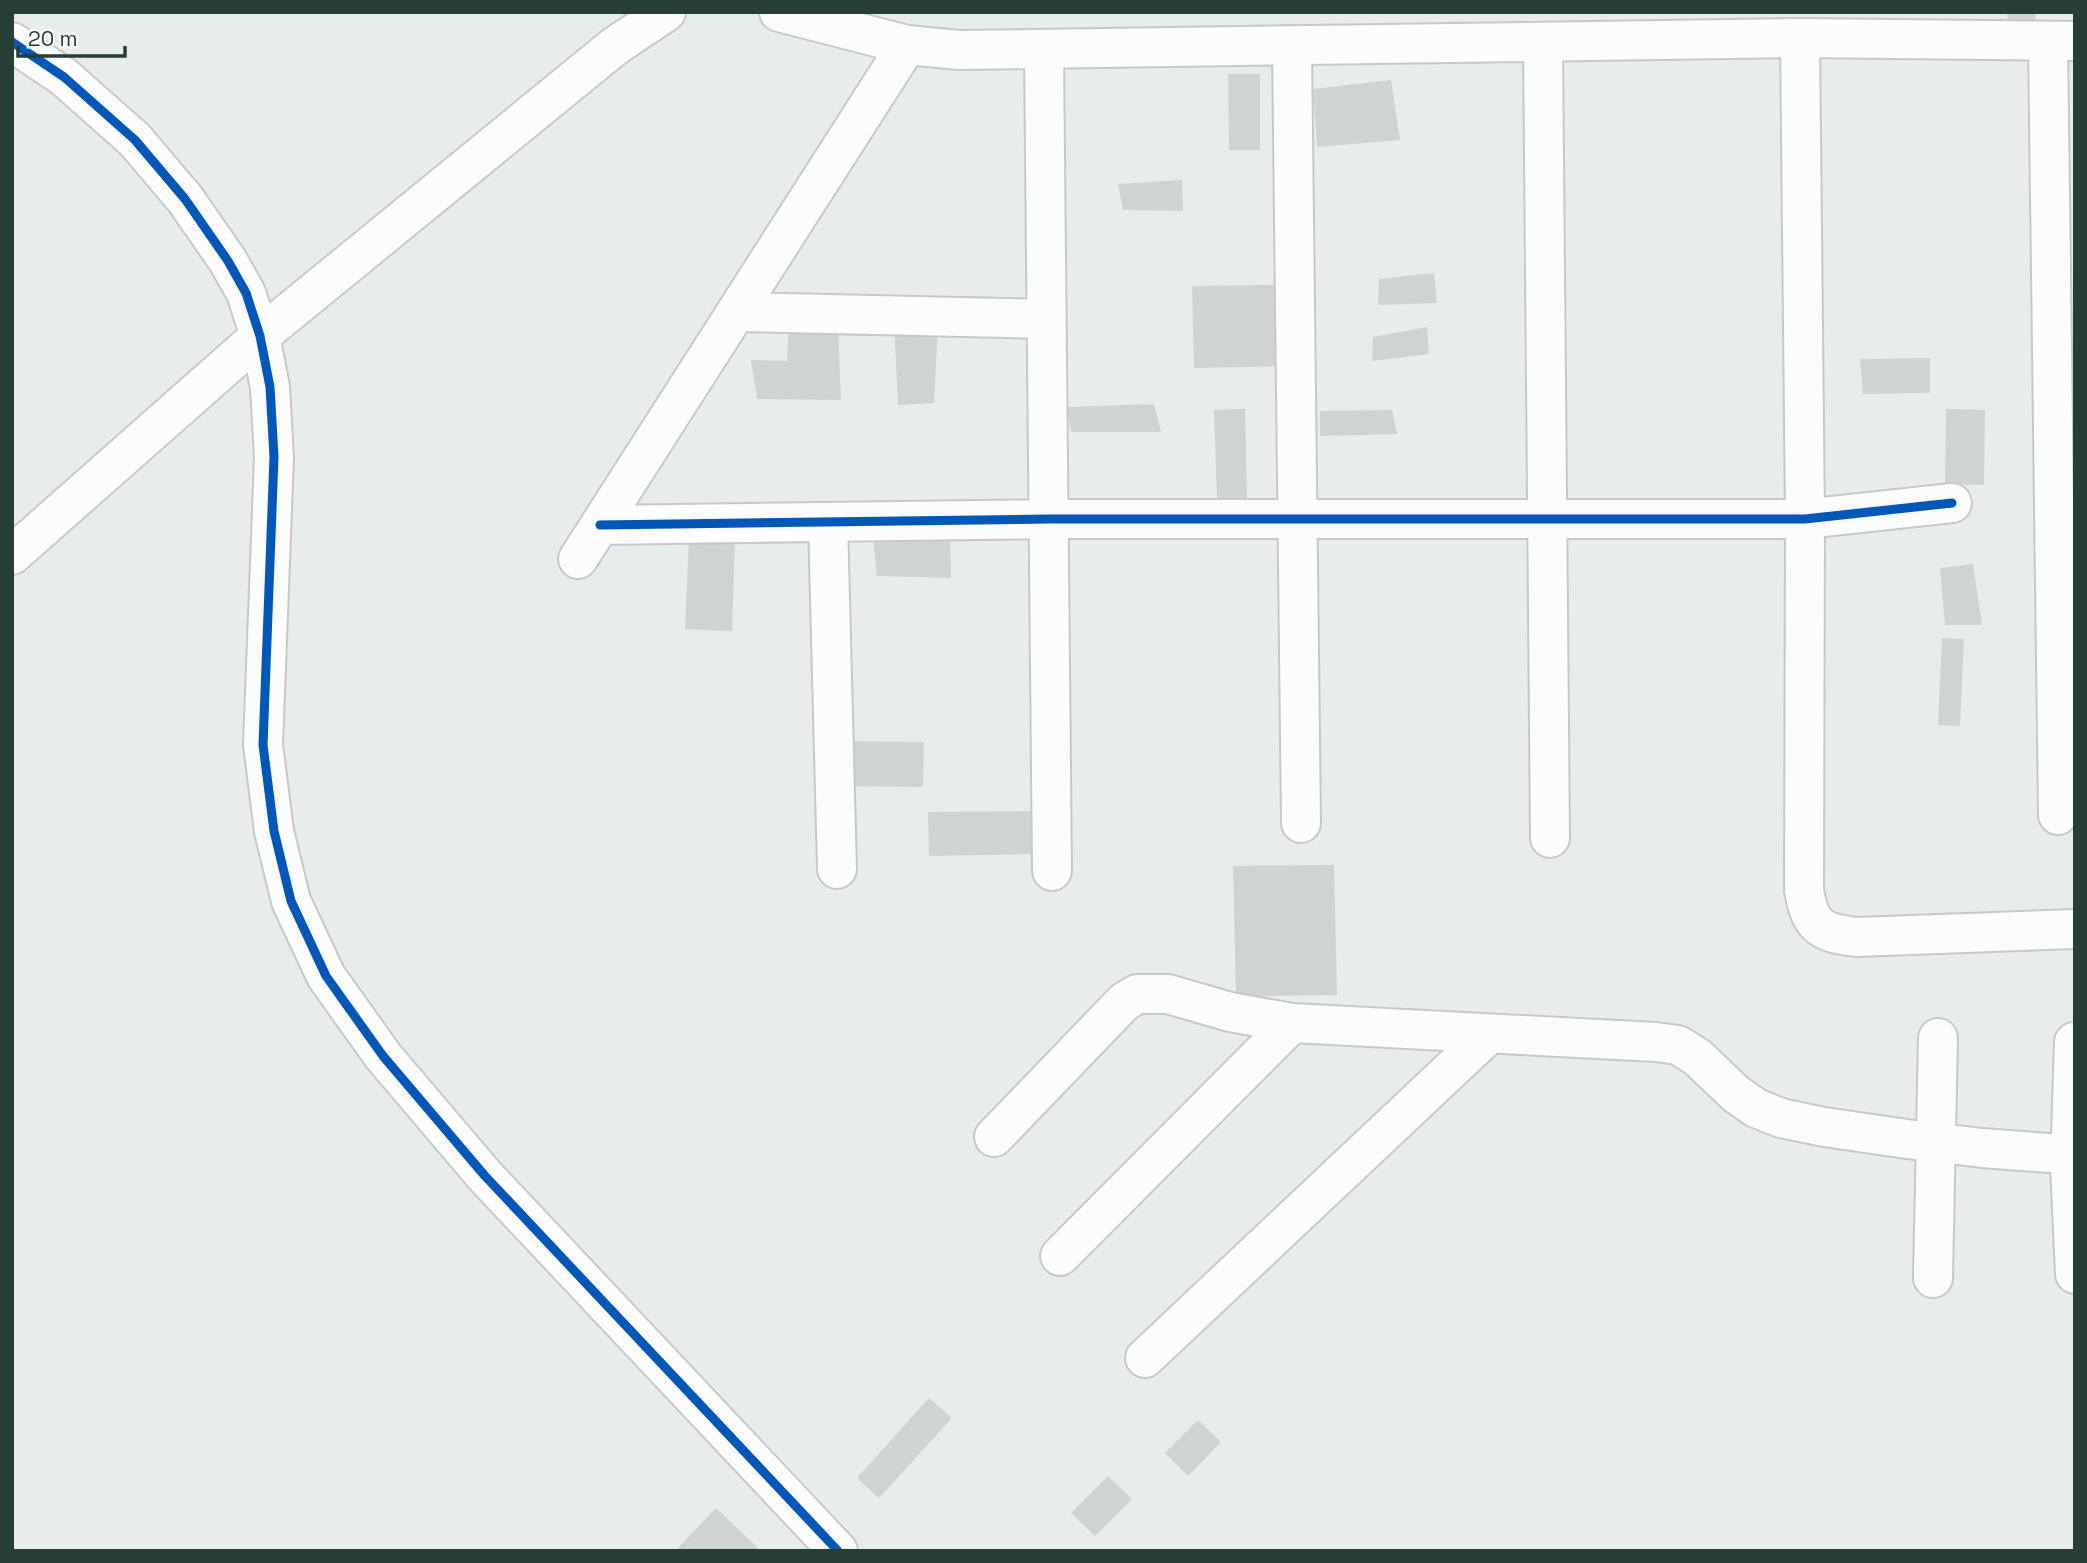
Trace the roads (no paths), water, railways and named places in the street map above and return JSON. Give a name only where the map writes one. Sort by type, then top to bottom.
[{"type":"street","points":[[12,555],[260,336],[615,46],[666,12]]},
{"type":"street","points":[[779,12],[907,45],[959,50],[1044,51],[1800,38],[2061,41],[2058,815]]},
{"type":"street","points":[[1800,38],[1805,519],[1804,890],[1807,909],[1816,926],[1833,934],[1857,937],[2075,929]]},
{"type":"street","points":[[12,42],[74,86],[135,140],[169,179],[228,261],[246,293],[260,336],[270,387],[274,457],[263,744],[274,831],[291,901],[326,976],[383,1056],[485,1176],[838,1551]]},
{"type":"street","points":[[1543,43],[1550,838]]},
{"type":"street","points":[[578,559],[907,45]]},
{"type":"street","points":[[1292,47],[1301,822]]},
{"type":"street","points":[[1044,51],[1052,871]]},
{"type":"street","points":[[737,312],[1046,319]]},
{"type":"street","points":[[600,525],[1048,519],[1805,519],[1952,503]]},
{"type":"street","points":[[828,522],[837,869]]},
{"type":"street","points":[[994,1137],[1124,1002],[1137,994],[1168,994],[1230,1012],[1292,1023],[1656,1041],[1678,1045],[1697,1057],[1736,1094],[1756,1108],[1781,1118],[1824,1127],[1982,1148],[2073,1155]]},
{"type":"street","points":[[1060,1256],[1292,1023]]},
{"type":"street","points":[[1145,1358],[1489,1034]]},
{"type":"street","points":[[1933,1278],[1938,1038]]},
{"type":"street","points":[[2074,1042],[2075,1274]]}]
